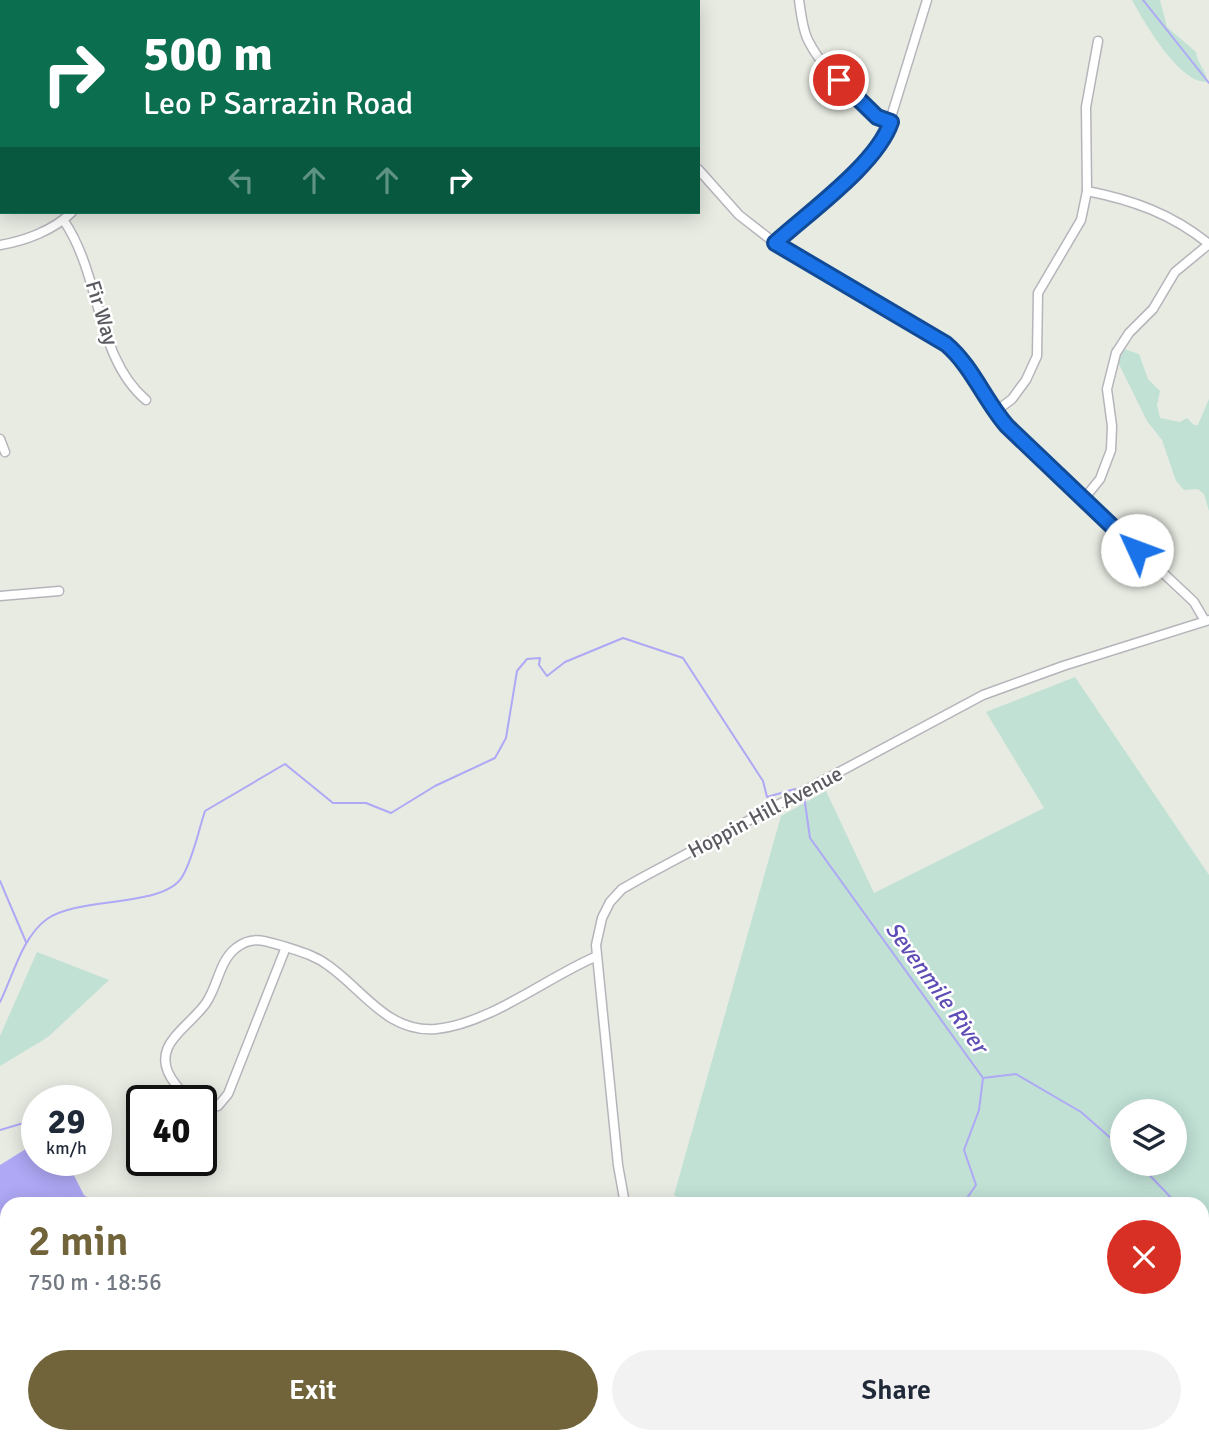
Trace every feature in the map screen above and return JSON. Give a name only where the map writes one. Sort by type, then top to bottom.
[{"type":"street","points":[[799,0],[804,29],[816,52],[871,112],[891,122]]},
{"type":"street","points":[[775,243],[873,155],[884,141],[928,0]]},
{"type":"street","points":[[995,412],[1012,399],[1026,380],[1037,356],[1038,293],[1081,220],[1087,191],[1086,107],[1098,41]]},
{"type":"street","points":[[700,171],[739,215],[775,243],[946,344],[963,362],[995,412],[1083,500],[1194,602],[1207,621]]},
{"type":"street","points":[[1083,500],[1100,479],[1111,450],[1112,426],[1107,385],[1116,353],[1129,332],[1153,309],[1179,267],[1209,244],[1159,211],[1121,197],[1087,191]]},
{"type":"street","points":[[0,245],[41,233],[64,221],[70,214]]},
{"type":"street","name":"Fir Way","points":[[64,221],[87,262],[118,365],[130,386],[146,400]]},
{"type":"street","points":[[0,439],[5,452]]},
{"type":"street","points":[[0,596],[59,591]]},
{"type":"street","name":"Hoppin Hill Avenue","points":[[624,1197],[595,957],[597,936],[606,910],[615,895],[637,880],[983,695],[1054,669],[1207,621]]},
{"type":"street","points":[[177,1085],[166,1072],[164,1062],[167,1048],[207,1002],[233,950],[246,942],[260,940],[308,954],[327,965],[369,1002],[402,1025],[435,1029],[473,1019],[595,957]]},
{"type":"street","points":[[217,1106],[228,1094],[286,947]]},
{"type":"green space","points":[[1132,0],[1160,0],[1167,27],[1196,52],[1207,82],[1196,80],[1174,62]]},
{"type":"green space","points":[[1115,346],[1139,354],[1148,379],[1160,391],[1157,405],[1160,418],[1180,422],[1187,418],[1194,425],[1198,425],[1209,399],[1209,511],[1204,494],[1198,489],[1184,490],[1176,481],[1162,440],[1147,421],[1111,348]]},
{"type":"green space","points":[[1075,677],[1209,875],[1209,1197],[674,1195],[781,816],[826,791],[874,893],[1044,808],[986,712]]},
{"type":"green space","points":[[37,952],[109,980],[48,1037],[0,1066],[0,1036]]},
{"type":"shaded area","points":[[21,1152],[21,1176],[74,1176],[87,1197],[0,1197],[0,1165]]},
{"type":"waterway","points":[[1143,0],[1209,83]]},
{"type":"waterway","name":"Sevenmile River","points":[[0,1002],[25,946],[47,919],[79,907],[139,898],[172,887],[186,870],[205,811],[285,764],[333,803],[366,803],[391,813],[435,786],[495,758],[506,738],[517,671],[527,659],[540,658],[539,665],[547,676],[565,662],[623,638],[683,658],[763,781],[767,797],[795,789]]},
{"type":"waterway","name":"Sevenmile River","points":[[804,796],[810,838],[983,1078],[979,1110],[964,1150],[976,1185],[968,1197]]},
{"type":"waterway","name":"Sevenmile River","points":[[0,881],[26,942]]},
{"type":"waterway","points":[[983,1078],[1016,1074],[1081,1112],[1110,1137]]},
{"type":"waterway","points":[[0,1130],[21,1124]]},
{"type":"waterway","points":[[1150,1176],[1170,1197]]},
{"type":"route","points":[[839,80],[877,117],[891,122],[888,131],[873,155],[775,243],[914,322],[952,348],[971,373],[984,398],[1007,426],[1137,550]]}]
